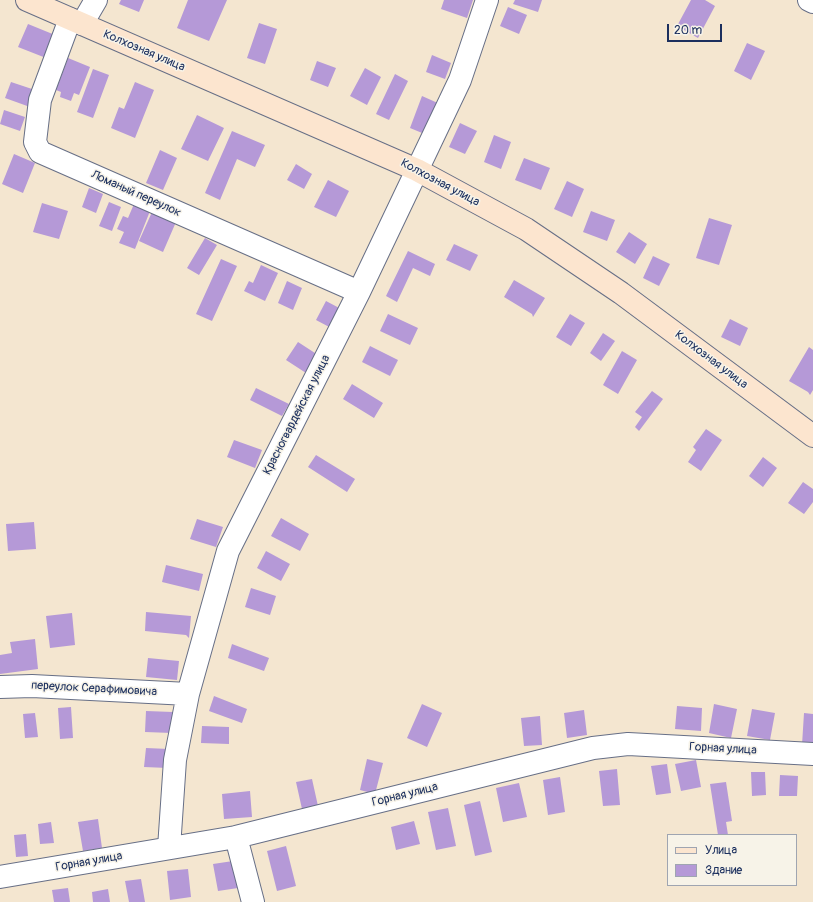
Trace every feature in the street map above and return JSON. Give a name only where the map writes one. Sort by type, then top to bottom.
[{"type":"street","name":"Колхозная улица","points":[[27,0],[417,170],[526,229],[621,293],[813,436]]},
{"type":"street","name":"Ломаный переулок","points":[[96,0],[76,22],[40,100],[35,142],[40,152],[359,292]]},
{"type":"street","name":"Красногвардейская улица","points":[[169,848],[175,760],[188,694],[228,551],[359,292],[460,80],[487,0]]},
{"type":"street","name":"переулок Серафимовича","points":[[0,687],[32,686],[188,694]]},
{"type":"street","name":"Горная улица","points":[[0,877],[236,837],[592,748],[628,744],[813,754]]},
{"type":"street","points":[[236,837],[253,902]]},
{"type":"building","points":[[121,0],[144,0],[139,12],[119,4]]},
{"type":"building","points":[[188,0],[227,0],[209,41],[177,28]]},
{"type":"building","points":[[444,0],[473,0],[467,18],[441,9]]},
{"type":"building","points":[[515,0],[542,0],[538,12],[513,4]]},
{"type":"building","points":[[691,0],[705,0],[715,6],[698,38],[677,26]]},
{"type":"building","points":[[508,7],[527,15],[519,34],[500,26]]},
{"type":"building","points":[[259,23],[277,29],[265,64],[247,58]]},
{"type":"building","points":[[28,24],[55,35],[46,58],[18,47]]},
{"type":"building","points":[[747,43],[765,51],[751,80],[734,71]]},
{"type":"building","points":[[432,55],[451,63],[445,79],[426,72]]},
{"type":"building","points":[[68,58],[90,67],[79,95],[74,93],[71,101],[60,97],[61,92],[56,90]]},
{"type":"building","points":[[317,61],[336,68],[328,87],[310,80]]},
{"type":"building","points":[[365,68],[381,77],[367,105],[350,96]]},
{"type":"building","points":[[93,69],[109,75],[93,118],[77,112]]},
{"type":"building","points":[[395,74],[408,81],[389,120],[376,114]]},
{"type":"building","points":[[11,82],[35,90],[30,107],[5,98]]},
{"type":"building","points":[[135,82],[154,90],[135,138],[111,128],[119,107],[124,109]]},
{"type":"building","points":[[422,96],[440,104],[427,135],[410,128]]},
{"type":"building","points":[[4,110],[25,117],[20,131],[0,124]]},
{"type":"building","points":[[197,115],[224,128],[208,161],[181,149]]},
{"type":"building","points":[[460,123],[477,131],[465,154],[449,147]]},
{"type":"building","points":[[232,131],[265,145],[255,167],[237,159],[220,200],[205,193]]},
{"type":"building","points":[[494,135],[511,142],[501,169],[484,162]]},
{"type":"building","points":[[160,150],[177,158],[163,190],[146,183]]},
{"type":"building","points":[[14,154],[35,163],[23,193],[2,184]]},
{"type":"building","points":[[524,158],[550,168],[541,190],[515,180]]},
{"type":"building","points":[[296,164],[312,174],[304,189],[287,180]]},
{"type":"building","points":[[328,180],[349,191],[336,217],[314,207]]},
{"type":"building","points":[[567,181],[584,189],[572,217],[554,209]]},
{"type":"building","points":[[89,188],[103,194],[96,213],[82,207]]},
{"type":"building","points":[[109,202],[121,207],[112,231],[99,226]]},
{"type":"building","points":[[42,203],[68,211],[59,239],[33,232]]},
{"type":"building","points":[[134,204],[150,211],[135,249],[119,243],[124,232],[117,229],[123,216],[128,218]]},
{"type":"building","points":[[591,211],[615,220],[607,241],[583,232]]},
{"type":"building","points":[[152,212],[176,222],[163,252],[139,241]]},
{"type":"building","points":[[709,218],[732,225],[719,265],[696,258]]},
{"type":"building","points":[[629,232],[647,244],[635,264],[616,252]]},
{"type":"building","points":[[205,238],[217,245],[199,275],[187,268]]},
{"type":"building","points":[[454,244],[478,255],[470,271],[446,260]]},
{"type":"building","points":[[408,251],[435,264],[430,276],[413,268],[397,302],[386,296]]},
{"type":"building","points":[[653,256],[670,264],[659,286],[643,278]]},
{"type":"building","points":[[221,259],[237,266],[212,321],[196,314]]},
{"type":"building","points":[[261,265],[278,273],[265,301],[244,291],[249,281],[253,283]]},
{"type":"building","points":[[514,280],[545,298],[533,317],[532,314],[504,297]]},
{"type":"building","points":[[287,281],[302,288],[293,310],[278,303]]},
{"type":"building","points":[[326,301],[343,310],[333,329],[316,320]]},
{"type":"building","points":[[388,314],[418,328],[410,345],[380,331]]},
{"type":"building","points":[[570,314],[585,323],[571,346],[556,337]]},
{"type":"building","points":[[730,319],[748,328],[740,346],[721,337]]},
{"type":"building","points":[[603,333],[615,341],[601,361],[590,353]]},
{"type":"building","points":[[298,342],[318,355],[306,373],[286,360]]},
{"type":"building","points":[[370,346],[398,360],[390,376],[362,362]]},
{"type":"building","points":[[809,347],[813,350],[813,390],[810,395],[808,392],[789,381]]},
{"type":"building","points":[[622,351],[637,360],[618,394],[603,385]]},
{"type":"building","points":[[352,384],[383,403],[374,418],[343,399]]},
{"type":"building","points":[[256,388],[289,404],[282,416],[250,400]]},
{"type":"building","points":[[652,391],[663,399],[639,431],[635,427],[642,417],[635,412]]},
{"type":"building","points":[[706,429],[722,440],[701,471],[688,462],[696,450],[693,447]]},
{"type":"building","points":[[234,440],[262,450],[255,468],[227,457]]},
{"type":"building","points":[[316,455],[355,479],[347,492],[308,467]]},
{"type":"building","points":[[763,457],[777,468],[763,487],[749,476]]},
{"type":"building","points":[[803,482],[813,489],[813,502],[804,514],[788,503]]},
{"type":"building","points":[[281,518],[309,534],[300,551],[271,536]]},
{"type":"building","points":[[197,519],[223,527],[216,547],[190,539]]},
{"type":"building","points":[[34,522],[36,549],[8,551],[6,524]]},
{"type":"building","points":[[266,551],[290,564],[281,581],[257,568]]},
{"type":"building","points":[[166,565],[203,574],[199,591],[162,582]]},
{"type":"building","points":[[251,588],[276,596],[270,615],[245,607]]},
{"type":"building","points":[[146,612],[191,616],[189,638],[186,635],[145,631]]},
{"type":"building","points":[[72,613],[75,645],[50,648],[46,616]]},
{"type":"building","points":[[35,639],[38,669],[0,674],[0,655],[12,653],[10,642]]},
{"type":"building","points":[[232,644],[269,658],[264,671],[228,658]]},
{"type":"building","points":[[148,658],[179,661],[177,680],[146,677]]},
{"type":"building","points":[[214,696],[247,709],[242,723],[209,711]]},
{"type":"building","points":[[422,704],[442,713],[427,747],[407,738]]},
{"type":"building","points":[[714,704],[737,709],[731,738],[709,733]]},
{"type":"building","points":[[677,706],[702,708],[701,731],[675,729]]},
{"type":"building","points":[[71,707],[73,738],[60,739],[58,708]]},
{"type":"building","points":[[752,709],[775,713],[770,740],[747,736]]},
{"type":"building","points":[[584,710],[587,735],[567,738],[564,713]]},
{"type":"building","points":[[146,711],[173,712],[172,733],[145,732]]},
{"type":"building","points":[[35,713],[38,737],[25,738],[23,714]]},
{"type":"building","points":[[804,713],[813,714],[813,746],[802,745]]},
{"type":"building","points":[[540,716],[542,745],[524,746],[521,718]]},
{"type":"building","points":[[202,726],[229,727],[229,744],[201,743]]},
{"type":"building","points":[[146,748],[169,749],[168,768],[144,767]]},
{"type":"building","points":[[367,759],[383,763],[375,794],[360,790]]},
{"type":"building","points":[[696,760],[701,787],[681,791],[675,764]]},
{"type":"building","points":[[667,764],[671,793],[656,795],[651,766]]},
{"type":"building","points":[[617,769],[620,805],[603,806],[599,771]]},
{"type":"building","points":[[751,772],[765,772],[766,795],[752,796]]},
{"type":"building","points":[[780,775],[798,776],[797,796],[779,796]]},
{"type":"building","points":[[560,777],[565,812],[548,815],[543,780]]},
{"type":"building","points":[[312,779],[318,806],[302,809],[296,782]]},
{"type":"building","points":[[726,782],[732,821],[726,822],[728,834],[718,834],[710,784]]},
{"type":"building","points":[[519,783],[527,817],[503,822],[496,788]]},
{"type":"building","points":[[250,791],[252,817],[224,819],[222,794]]},
{"type":"building","points":[[480,801],[492,852],[475,856],[464,805]]},
{"type":"building","points":[[448,808],[456,846],[436,850],[428,812]]},
{"type":"building","points":[[98,819],[102,848],[83,851],[78,822]]},
{"type":"building","points":[[414,821],[420,844],[396,850],[391,827]]},
{"type":"building","points":[[51,822],[54,843],[40,844],[38,824]]},
{"type":"building","points":[[26,834],[28,856],[16,857],[14,835]]},
{"type":"building","points":[[286,846],[296,886],[277,891],[267,851]]},
{"type":"building","points":[[233,861],[238,888],[218,891],[213,864]]},
{"type":"building","points":[[188,869],[191,897],[170,900],[167,871]]},
{"type":"building","points":[[141,879],[145,902],[129,902],[125,881]]},
{"type":"building","points":[[68,888],[70,902],[54,902],[52,890]]},
{"type":"building","points":[[108,889],[110,902],[93,902],[92,892]]}]
